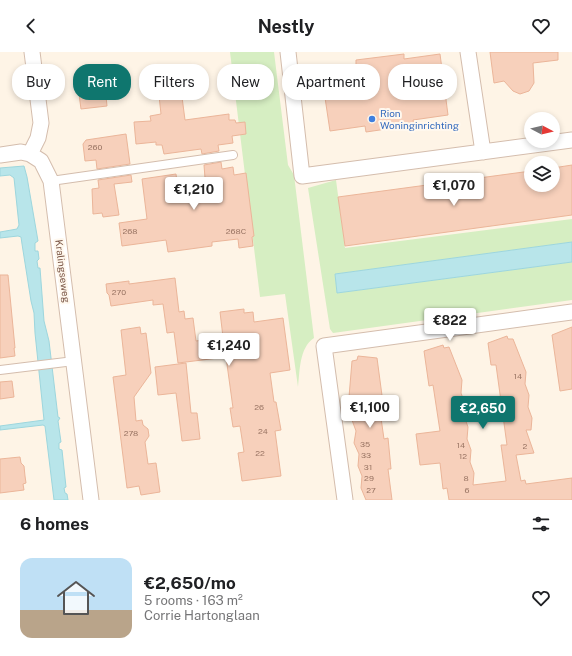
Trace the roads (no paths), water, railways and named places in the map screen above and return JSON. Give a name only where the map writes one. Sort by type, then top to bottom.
[{"type":"street","points":[[0,155],[21,152],[30,154],[38,138],[41,123],[32,52]]},
{"type":"street","points":[[288,52],[302,176],[572,140]]},
{"type":"street","points":[[468,52],[483,152]]},
{"type":"street","name":"Kralingseweg","points":[[30,154],[41,161],[51,182],[91,500]]},
{"type":"street","points":[[345,500],[324,346],[572,312]]},
{"type":"lane","points":[[51,182],[233,155]]},
{"type":"lane","points":[[0,370],[74,361]]},
{"type":"water","points":[[24,166],[38,241],[35,243],[35,251],[38,251],[39,259],[37,261],[38,268],[40,268],[44,321],[49,341],[58,417],[60,418],[58,421],[61,442],[59,443],[59,449],[62,450],[66,487],[64,488],[68,500],[54,500],[45,426],[0,430],[0,426],[44,420],[34,313],[21,237],[0,238],[0,232],[17,229],[19,225],[14,178],[10,175],[0,176],[0,168]]},
{"type":"water","points":[[572,242],[572,262],[337,293],[335,274]]},
{"type":"place","name":"Rion Woninginrichting","points":[[372,119]]}]
